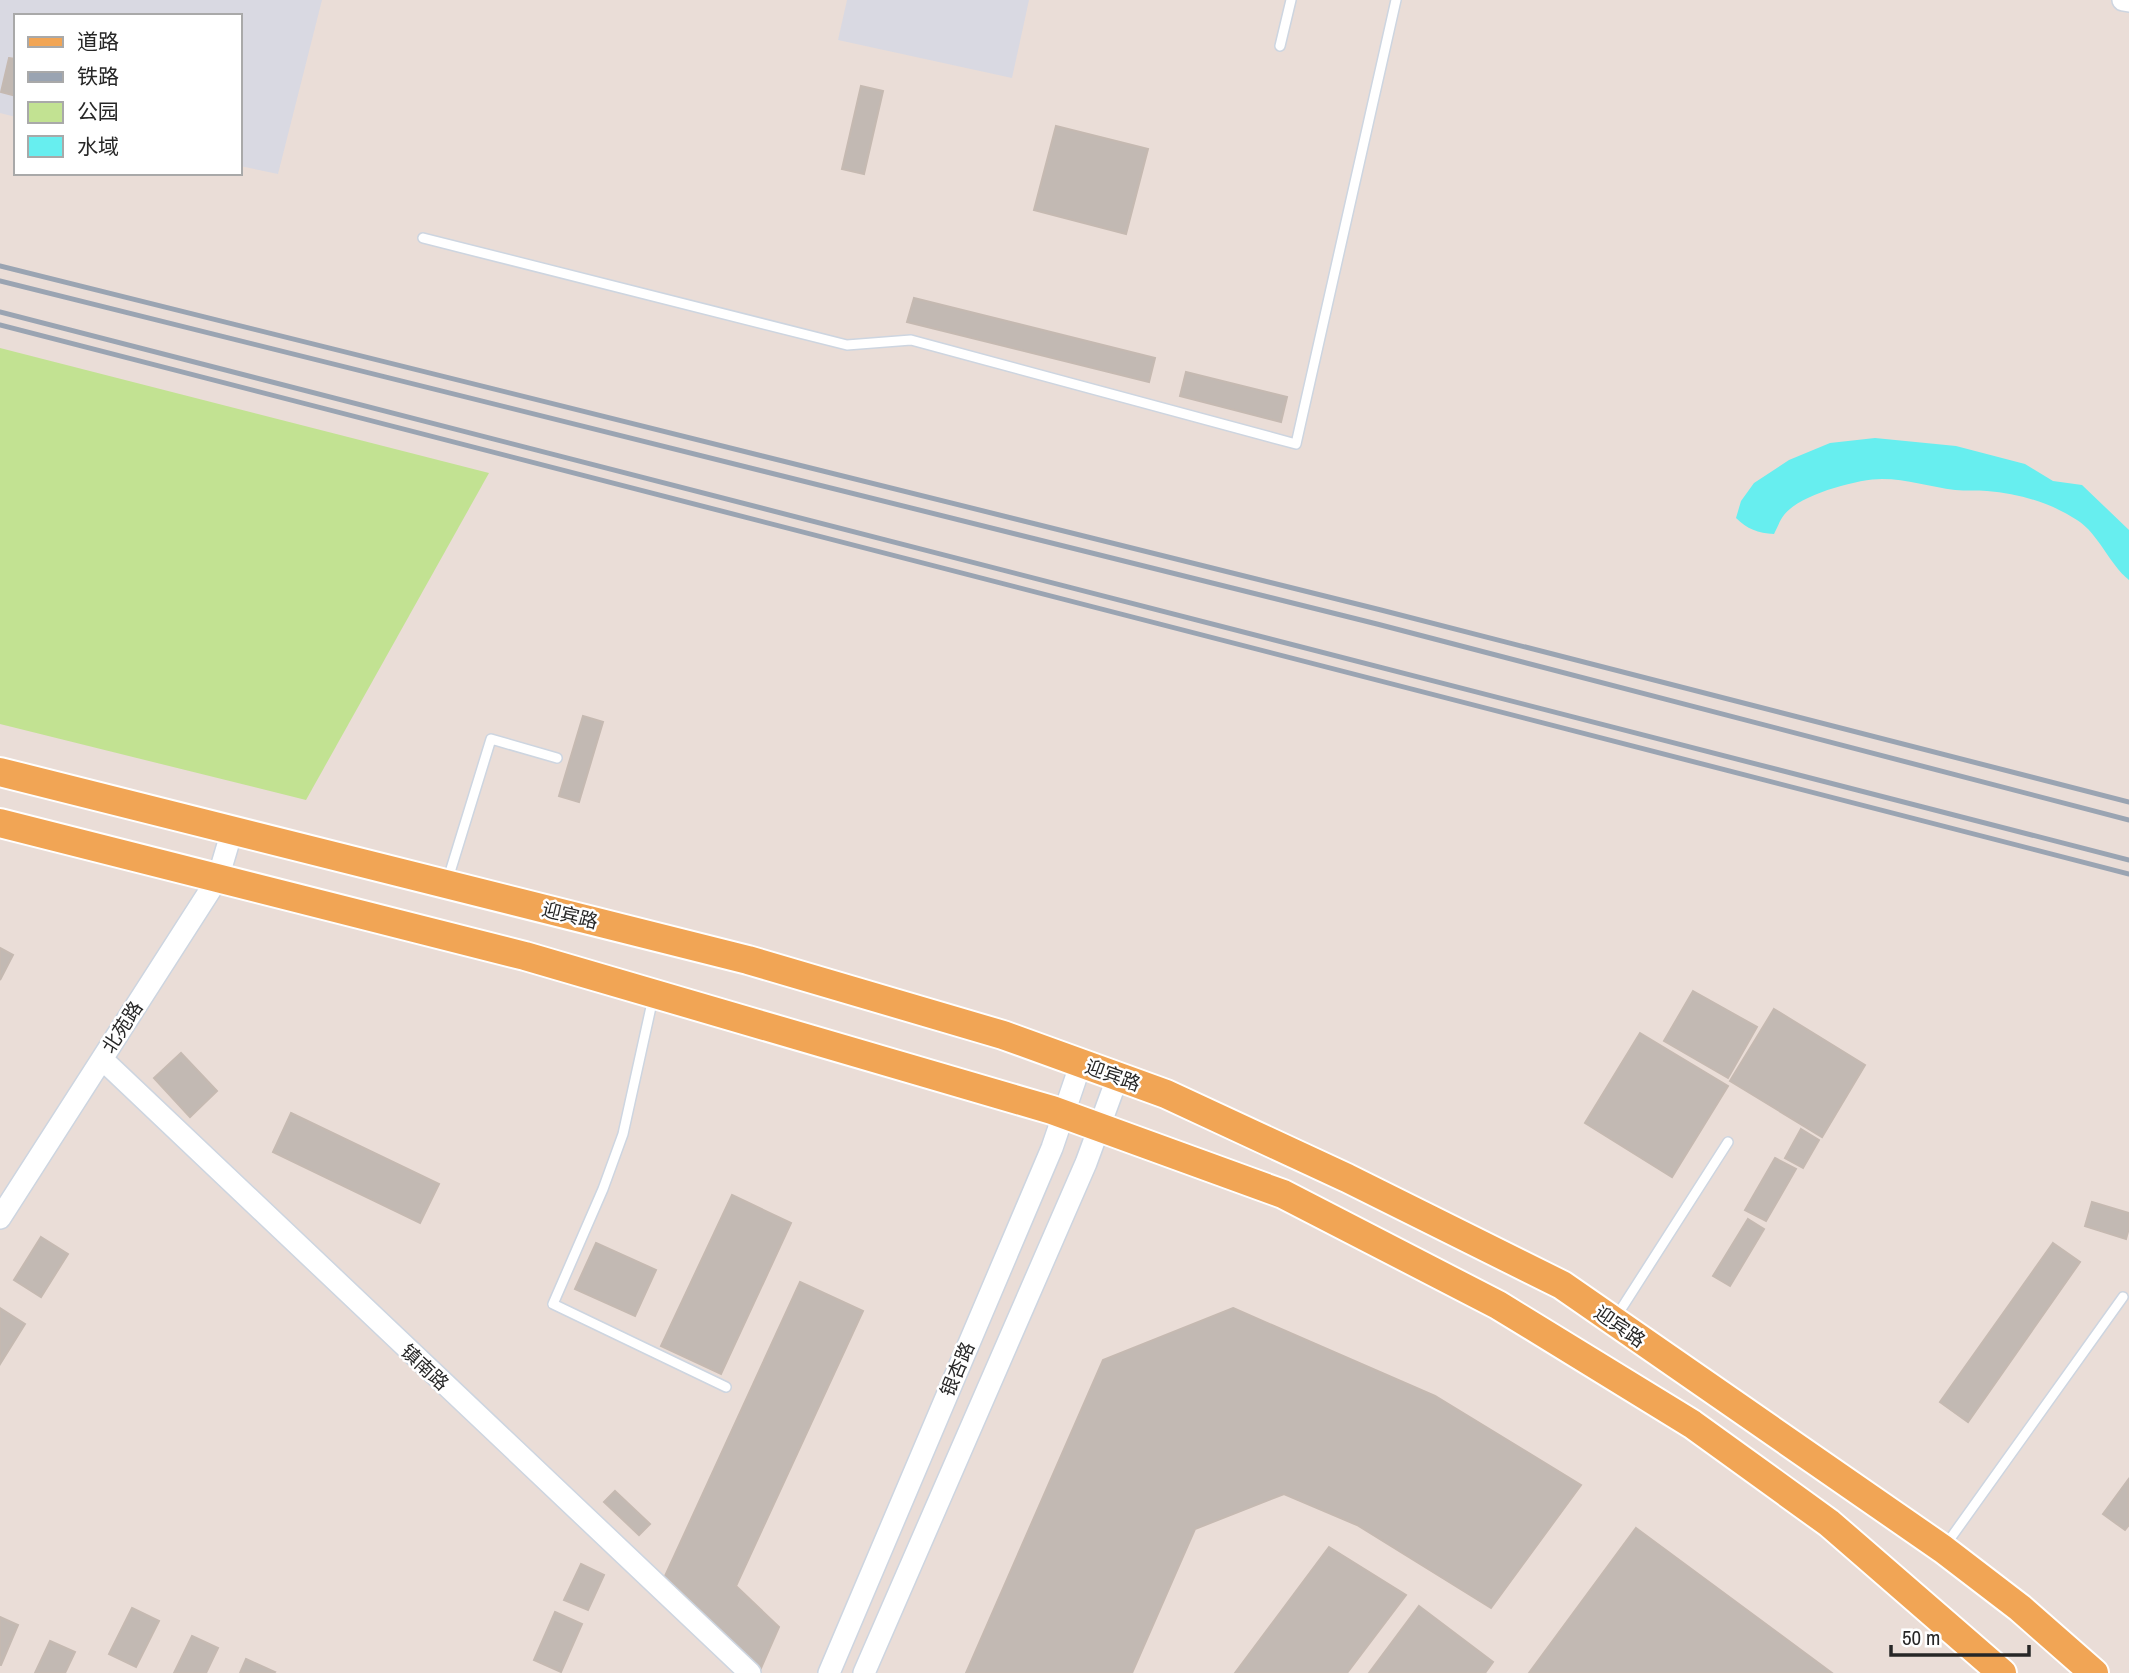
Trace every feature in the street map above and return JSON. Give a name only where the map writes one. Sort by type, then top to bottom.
[{"type":"main road","name":"迎宾路","points":[[0,772],[748,960],[1003,1035],[1166,1094],[1348,1178],[1562,1286],[1943,1549],[2020,1608],[2094,1673]]},
{"type":"main road","points":[[0,822],[525,956],[1063,1114],[1283,1195],[1498,1305],[1692,1424],[1829,1523],[2002,1673]]},
{"type":"street","points":[[2123,0],[2129,1]]},
{"type":"street","name":"北苑路","points":[[0,1218],[218,878],[232,831]]},
{"type":"street","name":"镇南路","points":[[102,1059],[750,1673]]},
{"type":"street","name":"银杏路","points":[[829,1673],[1052,1148],[1081,1063]]},
{"type":"street","name":"银杏路","points":[[864,1673],[1080,1175],[1118,1076]]},
{"type":"lane","points":[[1280,46],[1291,0]]},
{"type":"lane","points":[[423,238],[847,345],[911,340],[1296,444],[1396,0]]},
{"type":"lane","points":[[447,884],[491,739],[557,758]]},
{"type":"lane","points":[[654,994],[623,1134],[603,1189],[553,1304],[726,1387]]},
{"type":"lane","points":[[1613,1321],[1728,1142]]},
{"type":"lane","points":[[1943,1549],[2123,1297]]},
{"type":"shaded area","points":[[0,0],[322,0],[278,174],[242,166],[242,14],[14,14],[14,116],[0,113]]},
{"type":"shaded area","points":[[847,0],[1029,0],[1012,78],[838,40]]},
{"type":"green space","points":[[0,348],[489,473],[306,800],[0,724]]},
{"type":"water","points":[[1875,438],[1956,446],[2025,464],[2053,481],[2082,485],[2129,530],[2129,580],[2092,533],[2077,520],[2045,504],[1999,492],[1955,490],[1891,479],[1871,480],[1844,485],[1802,501],[1784,515],[1774,534],[1753,530],[1736,518],[1741,501],[1754,483],[1789,460],[1830,443]]},
{"type":"building","points":[[9,58],[14,59],[14,95],[1,92]]},
{"type":"building","points":[[861,86],[883,91],[864,174],[842,169]]},
{"type":"building","points":[[1056,126],[1148,149],[1126,234],[1034,210]]},
{"type":"building","points":[[914,298],[1155,358],[1149,382],[907,322]]},
{"type":"building","points":[[1186,372],[1287,397],[1281,422],[1180,396]]},
{"type":"building","points":[[583,716],[603,722],[579,802],[559,796]]},
{"type":"building","points":[[0,948],[13,955],[0,980]]},
{"type":"building","points":[[1693,991],[1757,1027],[1728,1078],[1664,1041]]},
{"type":"building","points":[[1774,1009],[1865,1065],[1822,1137],[1730,1081]]},
{"type":"building","points":[[1640,1033],[1728,1086],[1672,1177],[1585,1123]]},
{"type":"building","points":[[181,1053],[217,1091],[190,1117],[154,1078]]},
{"type":"building","points":[[291,1113],[439,1184],[420,1223],[273,1152]]},
{"type":"building","points":[[1801,1129],[1819,1140],[1803,1168],[1785,1158]]},
{"type":"building","points":[[1775,1158],[1796,1169],[1766,1221],[1745,1210]]},
{"type":"building","points":[[732,1195],[791,1223],[721,1374],[661,1346]]},
{"type":"building","points":[[2092,1202],[2129,1213],[2126,1239],[2085,1226]]},
{"type":"building","points":[[1748,1219],[1764,1229],[1730,1286],[1713,1276]]},
{"type":"building","points":[[41,1237],[68,1254],[41,1297],[14,1280]]},
{"type":"building","points":[[596,1243],[656,1270],[635,1316],[575,1289]]},
{"type":"building","points":[[2053,1243],[2080,1262],[1968,1422],[1940,1402]]},
{"type":"building","points":[[800,1282],[863,1311],[736,1586],[779,1627],[761,1668],[665,1576]]},
{"type":"building","points":[[0,1308],[25,1324],[0,1364]]},
{"type":"building","points":[[1233,1308],[1435,1396],[1581,1485],[1491,1608],[1357,1525],[1284,1494],[1195,1529],[1132,1673],[966,1673],[1103,1360]]},
{"type":"building","points":[[2128,1480],[2129,1525],[2125,1530],[2103,1514]]},
{"type":"building","points":[[615,1491],[650,1524],[639,1535],[604,1502]]},
{"type":"building","points":[[1636,1528],[1832,1673],[1529,1673]]},
{"type":"building","points":[[1329,1547],[1406,1595],[1347,1673],[1235,1673]]},
{"type":"building","points":[[581,1564],[604,1575],[588,1610],[564,1600]]},
{"type":"building","points":[[1419,1606],[1493,1662],[1485,1673],[1369,1673]]},
{"type":"building","points":[[132,1608],[159,1621],[136,1667],[109,1654]]},
{"type":"building","points":[[555,1612],[582,1624],[561,1672],[534,1660]]},
{"type":"building","points":[[0,1617],[18,1625],[1,1665],[0,1665]]},
{"type":"building","points":[[192,1636],[218,1648],[206,1673],[174,1673]]},
{"type":"building","points":[[50,1641],[75,1652],[65,1673],[35,1673]]},
{"type":"building","points":[[246,1659],[275,1672],[240,1673]]},
{"type":"railway","points":[[0,266],[1381,610],[2129,802]]},
{"type":"railway","points":[[0,281],[1377,624],[2129,820]]},
{"type":"railway","points":[[0,312],[2129,860]]},
{"type":"railway","points":[[0,325],[2129,874]]}]
